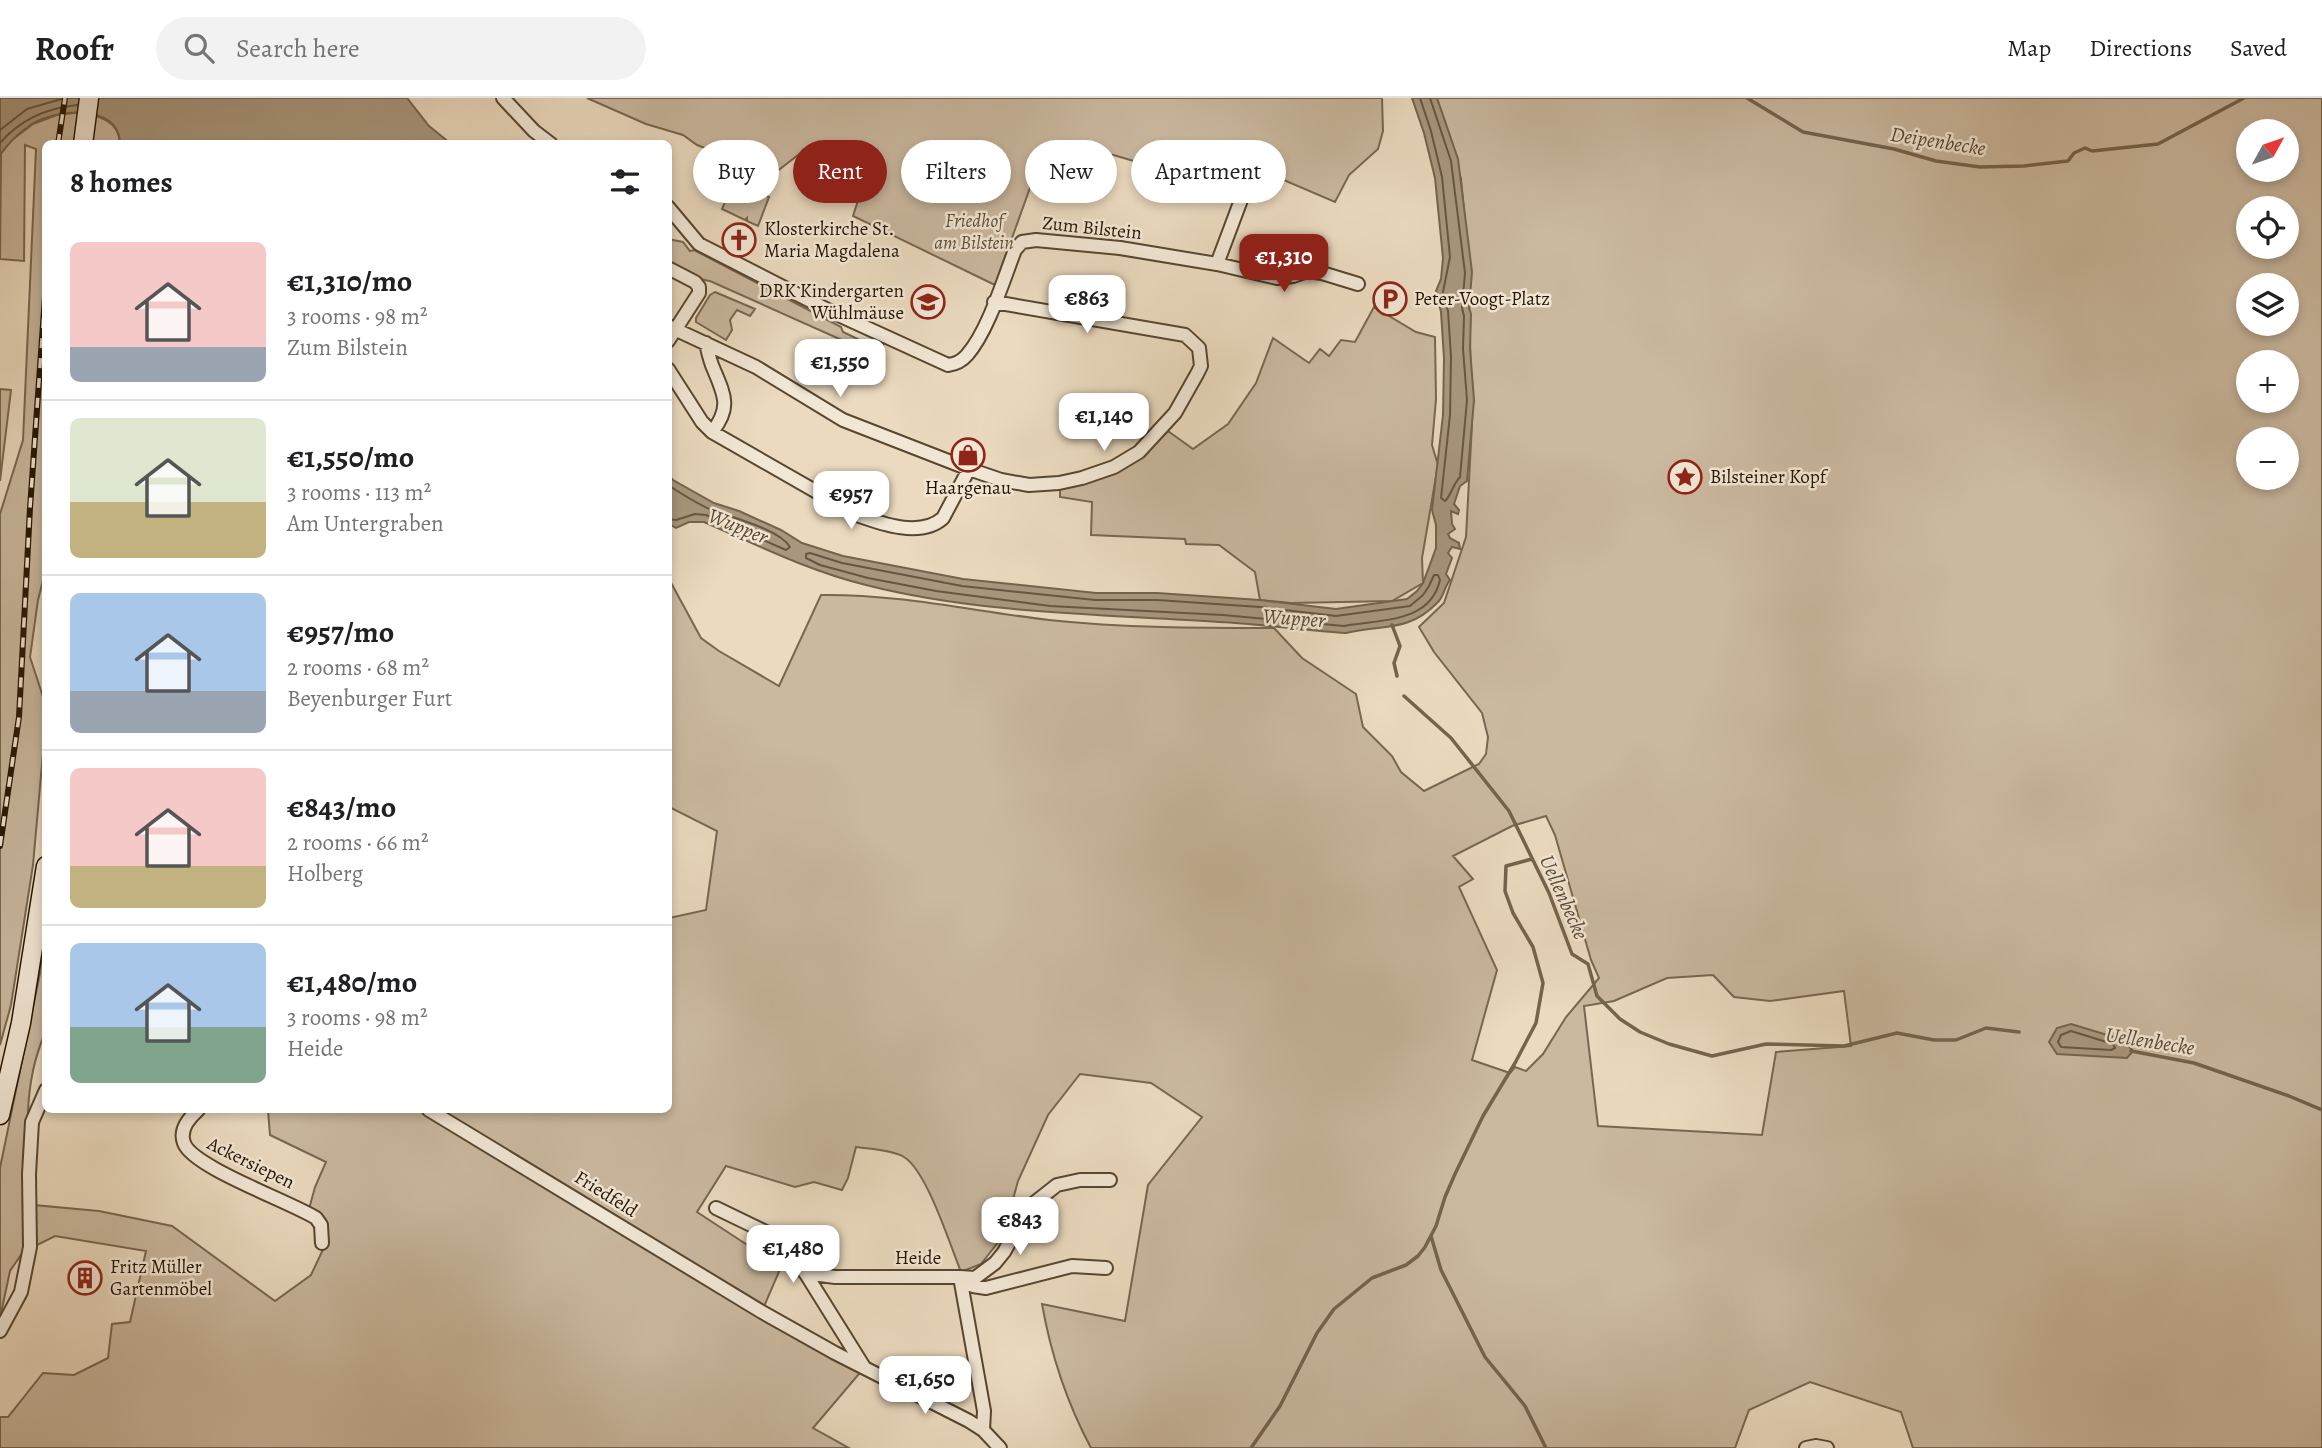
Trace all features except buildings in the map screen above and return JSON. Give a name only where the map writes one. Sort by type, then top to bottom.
[{"type":"main road","points":[[83,140],[89,98]]},
{"type":"main road","points":[[0,1115],[23,1010],[42,891]]},
{"type":"street","points":[[503,98],[546,140]]},
{"type":"street","points":[[1217,264],[1240,203]]},
{"type":"street","name":"Zum Bilstein","points":[[672,212],[699,244],[832,312],[942,363],[961,362],[968,354],[994,302],[1015,250],[1022,242],[1036,240],[1121,248],[1217,264],[1277,278],[1307,271],[1358,284]]},
{"type":"street","points":[[672,270],[695,282],[699,293],[672,331]]},
{"type":"street","points":[[672,332],[706,343],[756,367],[843,420],[969,469],[1001,480],[1029,485],[1082,478],[1114,467],[1139,452],[1175,413],[1200,366],[1199,348],[1185,335],[994,302]]},
{"type":"street","points":[[706,343],[712,368],[724,396],[725,409],[721,421],[712,432]]},
{"type":"street","points":[[672,375],[702,422],[712,432],[857,515],[877,522],[905,527],[928,527],[943,518],[969,469]]},
{"type":"street","points":[[0,1331],[21,1292],[30,1247],[29,1174],[32,1122],[42,1099]]},
{"type":"street","name":"Ackersiepen","points":[[195,1113],[182,1134],[190,1153],[316,1218],[321,1226],[322,1243]]},
{"type":"street","name":"Friedfeld","points":[[434,1113],[762,1311],[864,1368]]},
{"type":"street","points":[[960,1277],[975,1278],[995,1263],[1029,1207],[1057,1185],[1110,1180]]},
{"type":"street","points":[[716,1208],[778,1238],[796,1258],[864,1368],[925,1397],[983,1430],[1000,1448]]},
{"type":"street","points":[[960,1277],[973,1286],[986,1288],[1072,1266],[1106,1268]]},
{"type":"street","name":"Heide","points":[[805,1273],[860,1278],[960,1277],[984,1410],[983,1430]]},
{"type":"street","points":[[1806,1448],[1827,1448]]},
{"type":"green space","name":"Friedhof am Bilstein","points":[[587,98],[1382,98],[1383,131],[1378,149],[1349,175],[1335,202],[1286,181],[1286,140],[1131,140],[1131,160],[1117,156],[1117,140],[1025,140],[1025,202],[995,285],[853,216],[857,203],[887,203],[887,140],[793,140],[793,159],[779,170],[779,140],[693,140],[693,142],[683,135],[646,124]]},
{"type":"green space","points":[[1436,98],[2322,98],[2322,1448],[1913,1448],[1901,1412],[1810,1382],[1749,1410],[1735,1448],[1091,1448],[1074,1414],[1061,1378],[1042,1304],[1125,1321],[1148,1185],[1202,1117],[1151,1083],[1080,1074],[1048,1115],[1018,1181],[1003,1236],[981,1264],[961,1272],[921,1177],[904,1157],[887,1151],[856,1147],[842,1190],[814,1182],[795,1187],[726,1166],[697,1212],[781,1267],[762,1311],[864,1368],[813,1428],[849,1448],[0,1448],[0,1417],[8,1417],[43,1373],[74,1375],[108,1358],[112,1324],[130,1322],[146,1251],[55,1236],[23,1252],[10,1271],[0,1318],[0,1168],[42,956],[42,1041],[32,1076],[28,1118],[34,1205],[99,1211],[172,1226],[275,1301],[311,1275],[327,1241],[309,1209],[326,1162],[270,1135],[268,1113],[672,1113],[672,917],[706,910],[717,831],[672,808],[672,585],[701,638],[779,686],[821,595],[907,600],[1077,623],[1274,628],[1302,658],[1356,694],[1363,727],[1392,756],[1401,772],[1424,791],[1479,764],[1486,754],[1488,737],[1482,713],[1434,652],[1419,627],[1444,603],[1466,537],[1472,424],[1468,254],[1461,179]],"holes":[[[1546,816],[1555,835],[1591,960],[1599,978],[1566,1017],[1543,1054],[1526,1071],[1515,1067],[1510,1073],[1472,1060],[1497,970],[1459,887],[1473,879],[1453,856],[1512,826]],[[1713,975],[1734,997],[1770,1001],[1844,991],[1851,1046],[1776,1052],[1762,1135],[1598,1126],[1584,1006],[1614,1001],[1667,978]]]},
{"type":"green space","points":[[82,112],[102,118],[113,125],[120,140],[42,140],[42,584],[30,657],[42,694],[42,764],[33,865],[11,1005],[0,1045],[0,514],[23,440],[36,149],[25,145],[24,261],[0,259],[1,153],[12,140],[33,124],[57,115]]},
{"type":"green space","points":[[725,203],[767,203],[758,226],[747,221],[747,218],[745,220],[722,209]]},
{"type":"green space","points":[[672,240],[683,242],[690,251],[694,250],[841,327],[843,332],[876,348],[881,343],[883,345],[879,351],[864,350],[682,271],[672,264]]},
{"type":"green space","points":[[715,292],[755,309],[750,316],[737,310],[730,320],[732,330],[726,340],[696,322],[710,295]]},
{"type":"green space","points":[[1374,307],[1416,332],[1435,337],[1436,399],[1432,445],[1438,465],[1422,558],[1423,583],[1392,601],[1291,603],[1260,600],[1255,572],[1219,545],[1186,544],[1185,539],[1091,535],[1092,502],[1060,497],[1060,489],[1149,450],[1168,431],[1193,449],[1228,424],[1256,383],[1273,338],[1309,363],[1320,349],[1329,356],[1341,340],[1355,342]]},
{"type":"green space","points":[[0,389],[11,390],[0,481]]},
{"type":"water","points":[[0,98],[407,98],[429,126],[446,140],[119,140],[117,130],[109,121],[98,115],[70,113],[32,124],[14,138],[0,155]]},
{"type":"water","name":"Wupper","points":[[1412,98],[1437,98],[1458,159],[1472,272],[1469,308],[1474,400],[1467,481],[1460,486],[1454,504],[1459,510],[1458,514],[1451,511],[1455,529],[1448,534],[1459,543],[1460,549],[1452,547],[1448,553],[1452,558],[1446,574],[1450,580],[1441,598],[1426,613],[1415,619],[1394,626],[1346,633],[953,602],[909,595],[845,579],[784,557],[704,522],[689,522],[676,528],[672,526],[672,479],[714,503],[781,530],[802,543],[843,556],[963,579],[1096,593],[1157,593],[1260,600],[1336,609],[1407,599],[1423,583],[1436,548],[1436,525],[1432,510],[1443,415],[1444,358],[1441,312],[1436,291],[1441,279],[1443,258],[1435,178]]},
{"type":"water","points":[[2071,1024],[2124,1040],[2133,1051],[2127,1058],[2057,1054],[2049,1042],[2057,1028]]},
{"type":"waterway","name":"Deipenbecke","points":[[1747,98],[1803,132],[1894,149],[1936,161],[1980,167],[2068,161],[2074,153],[2085,148],[2092,151],[2158,144],[2244,98]]},
{"type":"waterway","name":"Uellenbecke","points":[[1392,625],[1400,646],[1394,663],[1397,676]]},
{"type":"waterway","name":"Uellenbecke","points":[[1404,696],[1451,738],[1509,811],[1549,893],[1572,954],[1588,964],[1597,996],[1620,1019],[1640,1032],[1669,1044],[1712,1056],[1766,1044],[1844,1046],[1897,1033],[1934,1040],[1956,1040],[1986,1028],[2019,1032]]},
{"type":"waterway","points":[[1251,1448],[1280,1406],[1317,1333],[1334,1309],[1372,1278],[1406,1265],[1425,1247],[1436,1226],[1455,1174],[1483,1116],[1536,1023],[1543,983],[1533,947],[1513,913],[1505,891],[1506,866],[1532,859]]},
{"type":"waterway","name":"Uellenbecke","points":[[2131,1051],[2194,1063],[2322,1110]]},
{"type":"waterway","points":[[1431,1236],[1441,1270],[1485,1357],[1525,1406],[1546,1448]]},
{"type":"railway","points":[[59,140],[65,98]]},
{"type":"railway","points":[[0,846],[19,717],[42,338]]},
{"type":"place","name":"Klosterkirche St. Maria Magdalena","points":[[739,240]]},
{"type":"place","name":"Peter-Voogt-Platz","points":[[1390,299]]},
{"type":"place","name":"DRK Kindergarten Wühlmäuse","points":[[928,302]]},
{"type":"place","name":"Haargenau","points":[[968,455]]},
{"type":"place","name":"Bilsteiner Kopf","points":[[1685,477]]},
{"type":"place","name":"Fritz Müller Gartenmöbel","points":[[85,1278]]}]
